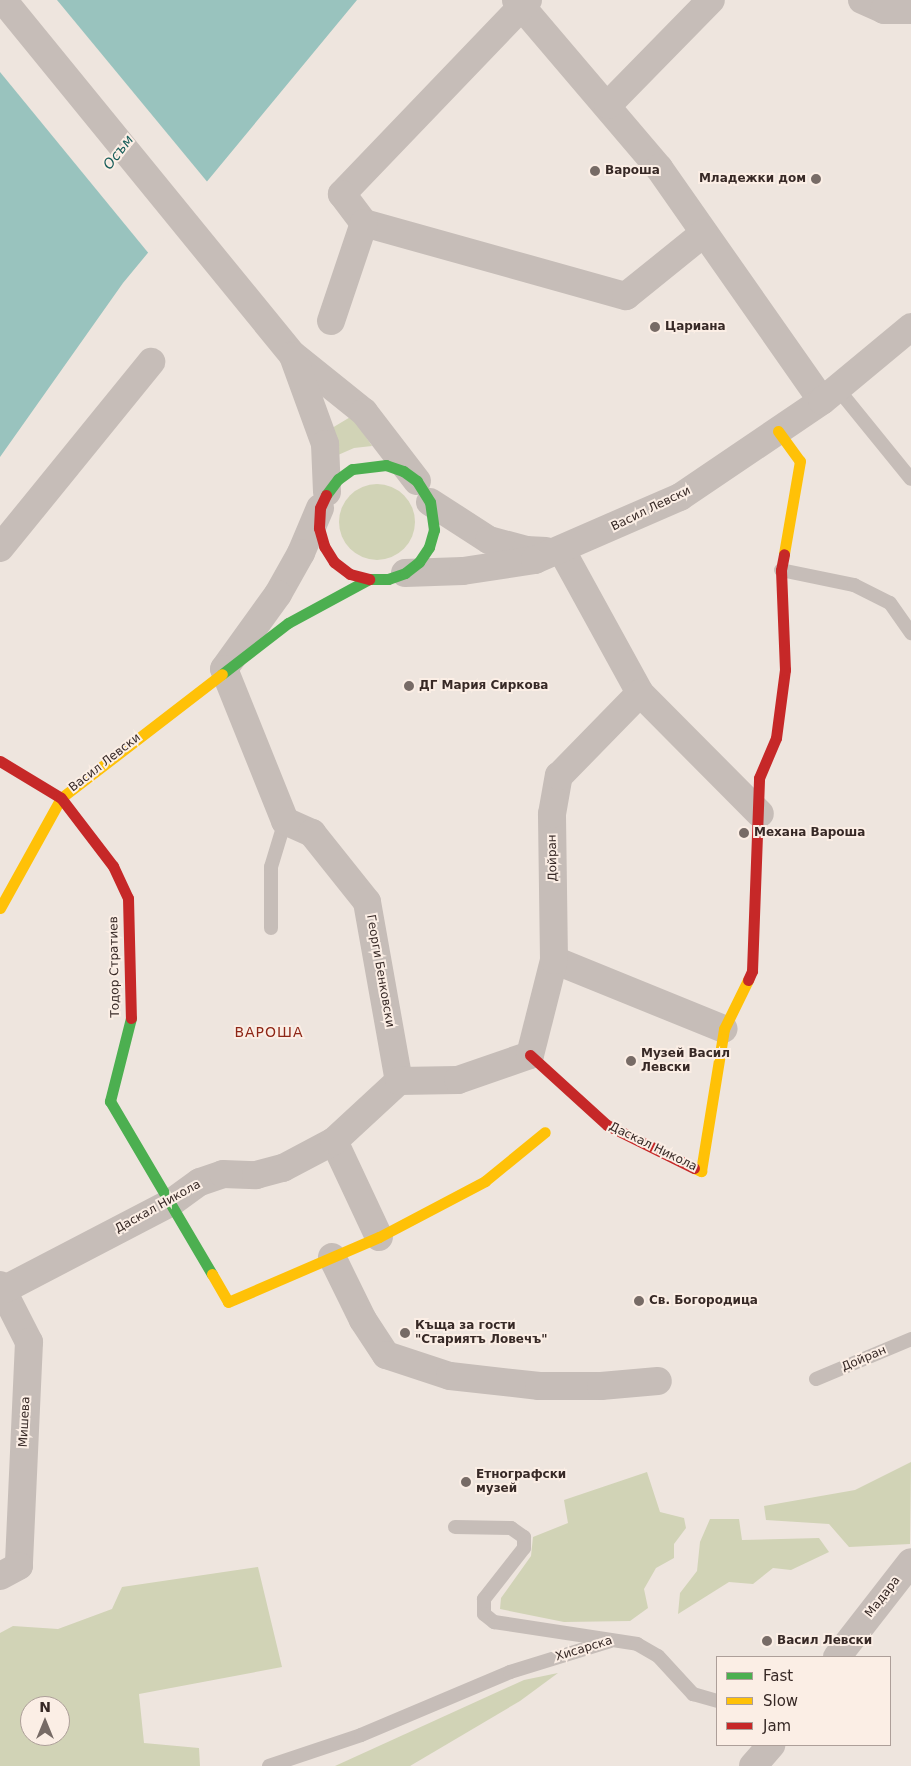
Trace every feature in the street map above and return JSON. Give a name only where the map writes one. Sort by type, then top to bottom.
[{"type":"street","points":[[608,105],[711,0]]},
{"type":"street","points":[[862,0],[884,10],[911,10]]},
{"type":"street","points":[[704,232],[626,296],[364,222],[342,194],[522,2],[659,168],[704,232],[830,395]]},
{"type":"street","points":[[5,3],[293,355],[364,412],[424,491],[434,530],[429,547],[419,562],[405,573],[388,579],[369,579],[350,574],[334,562],[324,546],[319,528],[323,500],[325,444],[293,355]]},
{"type":"street","points":[[331,322],[364,222]]},
{"type":"street","name":"Васил Левски","points":[[405,573],[509,566],[562,551],[680,497],[830,395],[911,327]]},
{"type":"street","points":[[0,548],[151,362]]},
{"type":"street","points":[[554,960],[724,1028],[752,971],[760,814],[758,778],[776,738],[784,670],[780,570],[800,461],[778,431]]},
{"type":"street","points":[[285,821],[224,669],[278,594],[302,553],[323,500],[338,479],[352,469],[369,465],[386,465],[403,471],[424,491],[489,540],[526,550],[562,551],[640,693],[760,814]]},
{"type":"street","name":"Васил Левски","points":[[0,908],[61,798],[224,669],[288,623],[369,579]]},
{"type":"street","name":"Дойран","points":[[530,1054],[554,960],[552,814],[559,776],[640,693]]},
{"type":"street","points":[[0,760],[61,798]]},
{"type":"street","name":"Тодор Стратиев","points":[[61,798],[113,866],[128,898],[132,1014],[110,1101],[172,1202],[228,1302],[332,1257]]},
{"type":"street","name":"Георги Бенковски","points":[[285,821],[312,833],[367,902],[399,1081]]},
{"type":"street","name":"Даскал Никола","points":[[530,1054],[607,1126],[702,1171],[724,1028]]},
{"type":"street","points":[[399,1081],[458,1080],[530,1054]]},
{"type":"street","name":"Даскал Никола","points":[[2,1287],[172,1202],[208,1180],[223,1174],[256,1176],[283,1168],[334,1141],[399,1081]]},
{"type":"street","points":[[545,1132],[485,1182],[379,1237],[332,1257],[363,1320],[386,1355],[450,1376],[539,1386],[601,1386],[658,1381]]},
{"type":"street","points":[[334,1141],[379,1237]]},
{"type":"street","name":"Мишева","points":[[2,1287],[29,1342],[9,1571]]},
{"type":"street","name":"Мадара","points":[[838,1656],[911,1562]]},
{"type":"street","points":[[753,1766],[770,1746]]},
{"type":"lane","points":[[830,395],[911,479]]},
{"type":"lane","points":[[780,570],[854,585],[890,603],[911,633]]},
{"type":"lane","points":[[271,928],[271,867],[285,821]]},
{"type":"lane","name":"Дойран","points":[[816,1379],[911,1340]]},
{"type":"lane","name":"Хисарска","points":[[455,1527],[511,1528],[524,1537],[524,1548],[484,1599],[484,1614],[494,1622],[573,1635],[618,1639]]},
{"type":"lane","points":[[618,1639],[637,1644],[658,1656],[693,1694],[716,1701]]},
{"type":"lane","name":"Хисарска","points":[[269,1766],[361,1735],[510,1672],[618,1639]]},
{"type":"green space","points":[[352,416],[372,446],[354,448],[338,455],[332,428]]},
{"type":"green space","points":[[377,484],[391,487],[404,495],[412,508],[415,522],[412,536],[404,549],[391,557],[377,560],[363,557],[350,549],[342,536],[339,522],[342,508],[350,495],[363,487]]},
{"type":"green space","points":[[911,1462],[910,1544],[849,1547],[829,1524],[766,1520],[764,1506],[855,1490]]},
{"type":"green space","points":[[647,1472],[660,1512],[684,1518],[686,1528],[674,1544],[674,1558],[656,1568],[644,1589],[648,1608],[630,1621],[564,1622],[500,1609],[501,1598],[531,1556],[533,1537],[568,1523],[564,1500]]},
{"type":"green space","points":[[710,1519],[739,1519],[742,1540],[819,1538],[829,1552],[791,1570],[773,1568],[753,1584],[729,1582],[678,1614],[680,1593],[697,1571],[700,1542]]},
{"type":"green space","points":[[258,1567],[282,1667],[139,1694],[144,1743],[199,1748],[200,1766],[0,1766],[0,1633],[13,1626],[58,1629],[112,1609],[122,1587]]},
{"type":"green space","points":[[558,1673],[520,1701],[410,1766],[335,1766],[524,1680]]},
{"type":"water","name":"Осъм","points":[[40,0],[357,0],[123,283],[0,457],[0,43]]},
{"type":"pier","points":[[37,0],[57,0],[209,184],[150,255],[0,72],[0,39]]},
{"type":"traffic: fast","points":[[222,674],[288,623],[369,579],[388,579],[405,573],[419,562],[429,547],[434,530],[430,502],[417,481],[403,471],[386,465],[352,469],[338,479],[326,495]]},
{"type":"traffic: fast","points":[[131,1018],[110,1101],[212,1274]]},
{"type":"traffic: slow","points":[[778,431],[800,461],[784,554]]},
{"type":"traffic: slow","points":[[0,908],[61,798],[222,674]]},
{"type":"traffic: slow","points":[[694,1168],[701,1171],[724,1029],[748,980]]},
{"type":"traffic: slow","points":[[212,1274],[228,1302],[379,1237],[485,1181],[545,1132]]},
{"type":"traffic: jam","points":[[326,495],[320,508],[319,528],[324,546],[334,562],[350,574],[369,579]]},
{"type":"traffic: jam","points":[[748,980],[752,971],[759,778],[776,738],[785,670],[781,570],[784,554]]},
{"type":"traffic: jam","points":[[0,761],[61,798],[113,866],[128,898],[131,1018]]},
{"type":"traffic: jam","points":[[530,1055],[607,1125],[694,1168]]},
{"type":"place","name":"Вароша","points":[[595,171]]},
{"type":"place","name":"Младежки дом","points":[[816,179]]},
{"type":"place","name":"Цариана","points":[[655,327]]},
{"type":"place","name":"ДГ Мария Сиркова","points":[[409,686]]},
{"type":"place","name":"Механа Вароша","points":[[744,833]]},
{"type":"place","name":"Музей Васил Левски","points":[[631,1061]]},
{"type":"place","name":"Св. Богородица","points":[[639,1301]]},
{"type":"place","name":"Къща за гости \"Стариятъ Ловечъ\"","points":[[405,1333]]},
{"type":"place","name":"Етнографски музей","points":[[466,1482]]},
{"type":"place","name":"Васил Левски","points":[[767,1641]]},
{"type":"district","name":"ВАРОША","points":[[269,1032]]}]
